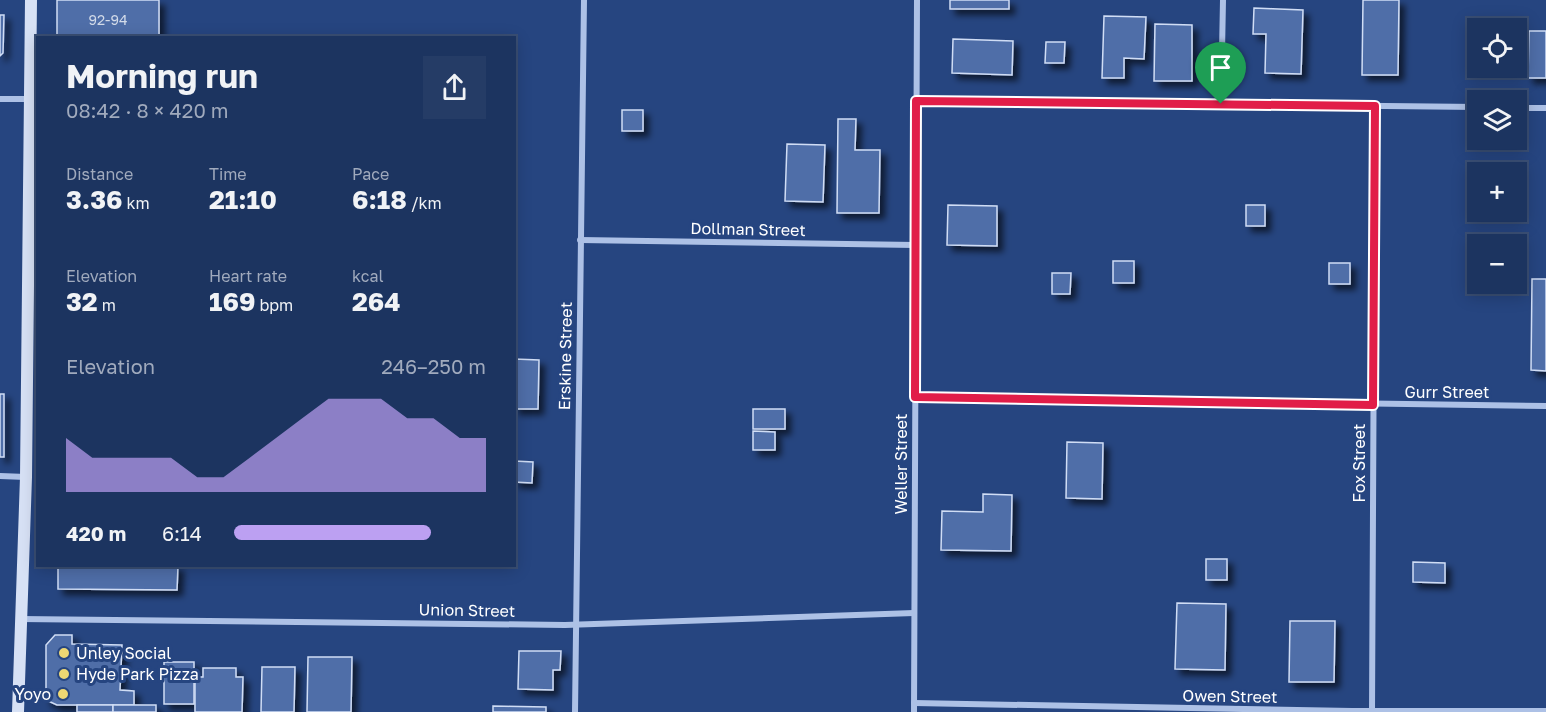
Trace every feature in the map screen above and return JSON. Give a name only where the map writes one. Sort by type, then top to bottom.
[{"type":"main road","points":[[18,712],[19,619],[26,477],[31,0]]},
{"type":"street","name":"Erskine Street","points":[[575,712],[584,0]]},
{"type":"street","name":"Weller Street","points":[[914,712],[916,0]]},
{"type":"street","points":[[1221,104],[1222,0]]},
{"type":"street","points":[[0,99],[30,99]]},
{"type":"street","points":[[916,101],[1467,107]]},
{"type":"street","name":"Fox Street","points":[[1372,712],[1375,106]]},
{"type":"street","points":[[1527,108],[1546,108]]},
{"type":"street","name":"Dollman Street","points":[[580,240],[915,245]]},
{"type":"street","name":"Gurr Street","points":[[915,397],[1546,406]]},
{"type":"street","points":[[0,476],[26,477]]},
{"type":"street","name":"Union Street","points":[[19,619],[575,625],[914,614]]},
{"type":"street","name":"Owen Street","points":[[914,703],[1372,712],[1546,711]]},
{"type":"building","points":[[57,0],[159,0],[159,36],[57,36]]},
{"type":"building","points":[[950,0],[1009,0],[1009,9],[950,9]]},
{"type":"building","points":[[1363,0],[1399,0],[1398,75],[1362,75]]},
{"type":"building","points":[[1254,8],[1303,10],[1301,74],[1265,73],[1266,34],[1253,34]]},
{"type":"building","points":[[0,15],[4,15],[3,53],[0,56]]},
{"type":"building","points":[[1104,16],[1146,17],[1144,59],[1124,58],[1124,78],[1102,78]]},
{"type":"building","points":[[1155,24],[1192,25],[1192,81],[1154,81]]},
{"type":"building","points":[[1529,31],[1546,31],[1546,78],[1528,78]]},
{"type":"building","points":[[953,39],[1013,41],[1012,75],[952,73]]},
{"type":"building","points":[[1046,42],[1065,42],[1064,63],[1045,63]]},
{"type":"building","points":[[622,110],[643,110],[643,131],[622,131]]},
{"type":"building","points":[[838,119],[856,119],[855,150],[880,150],[879,213],[837,213]]},
{"type":"building","points":[[787,144],[825,145],[823,202],[785,201]]},
{"type":"building","points":[[948,205],[997,206],[997,246],[947,245]]},
{"type":"building","points":[[1246,205],[1265,205],[1265,226],[1246,226]]},
{"type":"building","points":[[1113,261],[1134,261],[1134,283],[1113,283]]},
{"type":"building","points":[[1329,263],[1350,263],[1350,284],[1329,284]]},
{"type":"building","points":[[1052,273],[1071,273],[1070,294],[1052,294]]},
{"type":"building","points":[[1532,279],[1546,279],[1546,371],[1531,370]]},
{"type":"building","points":[[516,359],[539,360],[538,409],[516,409]]},
{"type":"building","points":[[0,394],[4,394],[4,457],[0,457]]},
{"type":"building","points":[[753,409],[785,409],[785,429],[753,429]]},
{"type":"building","points":[[753,431],[775,432],[775,450],[753,450]]},
{"type":"building","points":[[1067,442],[1103,443],[1102,499],[1066,498]]},
{"type":"building","points":[[516,461],[533,462],[532,483],[516,482]]},
{"type":"building","points":[[983,494],[1012,495],[1011,551],[941,550],[942,511],[983,512]]},
{"type":"building","points":[[1206,559],[1227,559],[1227,580],[1206,580]]},
{"type":"building","points":[[1413,562],[1445,563],[1445,583],[1413,582]]},
{"type":"building","points":[[58,567],[178,567],[177,590],[58,589]]},
{"type":"building","points":[[1177,603],[1226,604],[1225,670],[1175,669]]},
{"type":"building","points":[[1290,621],[1335,621],[1334,682],[1289,682]]},
{"type":"building","points":[[55,635],[72,635],[72,644],[122,645],[120,690],[134,691],[134,705],[57,705],[46,700],[46,645]]},
{"type":"building","points":[[519,651],[561,651],[560,670],[553,670],[553,690],[518,689]]},
{"type":"building","points":[[308,657],[352,657],[351,712],[307,712]]},
{"type":"building","points":[[164,662],[194,662],[194,704],[164,704]]},
{"type":"building","points":[[262,667],[295,667],[294,712],[261,712]]},
{"type":"building","points":[[203,668],[236,668],[236,677],[243,677],[242,712],[195,712],[195,677],[203,677]]},
{"type":"building","points":[[77,705],[113,705],[113,712],[77,712]]},
{"type":"building","points":[[113,705],[156,705],[156,712],[113,712]]},
{"type":"building","points":[[493,706],[546,707],[546,712],[493,712]]},
{"type":"place","name":"Unley Social","points":[[64,653]]},
{"type":"place","name":"Hyde Park Pizza","points":[[64,674]]},
{"type":"place","name":"Yoyo","points":[[63,694]]},
{"type":"route","points":[[916,101],[1221,104],[1375,106],[1373,405],[915,397],[916,101]]}]
